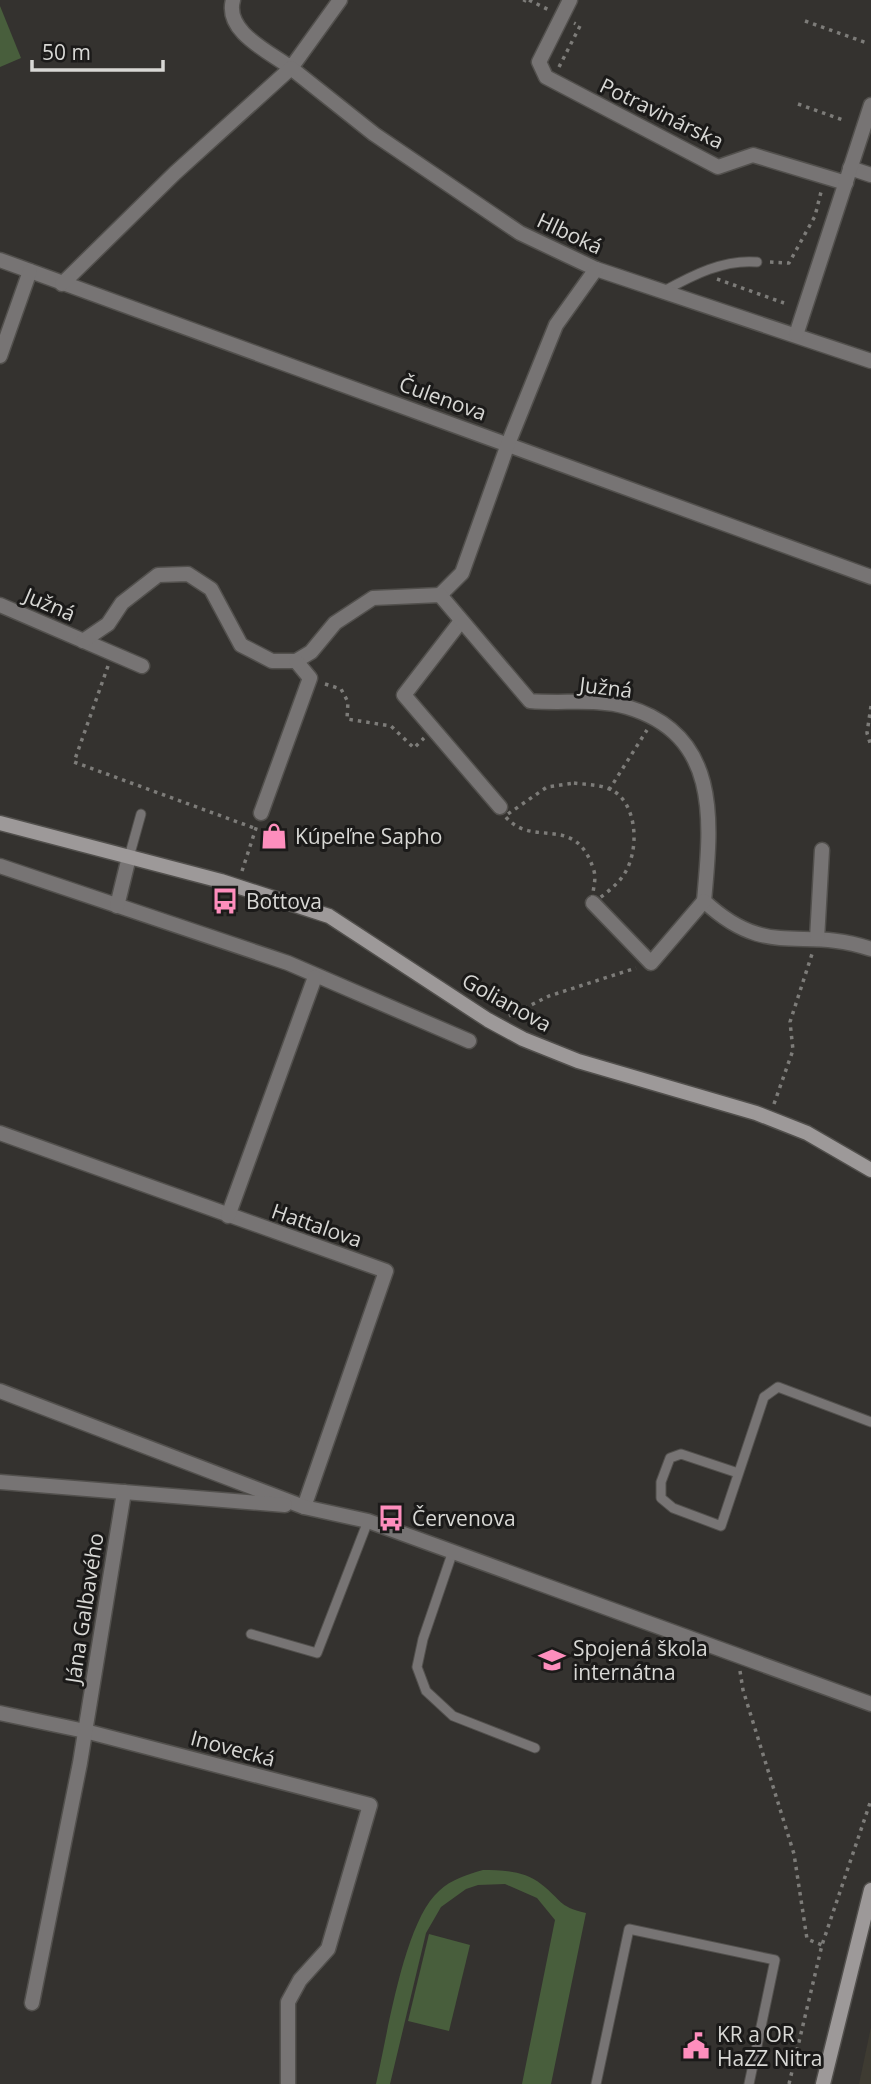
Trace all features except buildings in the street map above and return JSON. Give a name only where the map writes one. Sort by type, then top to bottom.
[{"type":"street","name":"Hlboká","points":[[233,0],[231,8],[239,30],[374,134],[520,233],[596,269],[871,361]]},
{"type":"street","name":"Potravinárska","points":[[570,0],[539,62],[546,77],[718,167],[752,155],[825,177],[871,175]]},
{"type":"street","points":[[62,284],[175,173],[291,68],[342,1]]},
{"type":"street","points":[[796,335],[871,105]]},
{"type":"street","name":"Čulenova","points":[[0,260],[871,577]]},
{"type":"street","points":[[261,813],[310,678],[296,661],[311,652],[335,623],[373,598],[440,595],[462,573],[508,444],[556,325],[596,269]]},
{"type":"street","points":[[0,356],[30,271]]},
{"type":"street","name":"Južná","points":[[83,641],[108,624],[122,603],[158,575],[188,574],[211,589],[241,645],[272,661],[296,661]]},
{"type":"street","name":"Južná","points":[[440,595],[530,701],[589,701],[627,707],[653,718],[687,747],[704,775],[711,825],[704,901]]},
{"type":"street","name":"Južná","points":[[0,605],[142,666]]},
{"type":"street","points":[[461,621],[404,695],[500,807]]},
{"type":"street","name":"Golianova","points":[[0,823],[283,899],[330,916],[488,1020],[523,1039],[578,1062],[756,1113],[807,1133],[871,1170]]},
{"type":"street","points":[[817,939],[822,850]]},
{"type":"street","points":[[117,906],[129,857]]},
{"type":"street","points":[[0,866],[288,963],[315,977],[470,1041]]},
{"type":"street","points":[[593,903],[651,963],[704,901],[726,922],[753,935],[778,940],[817,939],[871,949]]},
{"type":"street","points":[[228,1216],[315,977]]},
{"type":"street","name":"Hattalova","points":[[0,1133],[386,1271],[304,1507]]},
{"type":"street","points":[[0,1391],[304,1507]]},
{"type":"street","points":[[0,1482],[304,1507],[368,1521],[871,1704]]},
{"type":"street","name":"Jána Galbavého","points":[[85,1731],[124,1492]]},
{"type":"street","name":"Inovecká","points":[[0,1713],[85,1731],[370,1805],[328,1949],[300,1980],[288,2002],[288,2084]]},
{"type":"street","points":[[32,2003],[85,1731]]},
{"type":"street","points":[[826,2084],[827,2067],[871,1890]]},
{"type":"lane","points":[[663,292],[687,279],[736,260],[757,262]]},
{"type":"lane","points":[[129,857],[141,814]]},
{"type":"lane","points":[[738,1473],[681,1454],[670,1458],[661,1482],[662,1498],[673,1508],[721,1526],[764,1397],[770,1390],[778,1387],[871,1423]]},
{"type":"lane","points":[[251,1634],[317,1653],[368,1521]]},
{"type":"lane","points":[[453,1551],[423,1639],[417,1667],[426,1691],[453,1716],[535,1748]]},
{"type":"lane","points":[[596,2084],[629,1928],[775,1960],[749,2084]]},
{"type":"path","points":[[526,1],[580,26],[556,75]]},
{"type":"path","points":[[805,21],[867,43]]},
{"type":"path","points":[[799,104],[843,120]]},
{"type":"path","points":[[757,262],[789,263],[815,216],[825,177]]},
{"type":"path","points":[[713,278],[784,303]]},
{"type":"path","points":[[112,653],[74,762],[256,828]]},
{"type":"path","points":[[310,678],[341,689],[348,702],[347,719],[391,726],[414,748],[433,730]]},
{"type":"path","points":[[871,706],[867,733],[871,746]]},
{"type":"path","points":[[609,790],[653,718]]},
{"type":"path","points":[[574,783],[601,786],[619,795],[630,811],[635,840],[629,864],[620,881],[593,903],[596,876],[584,848],[571,837],[557,832],[527,831],[515,827],[505,816],[547,787],[574,783]]},
{"type":"path","points":[[242,873],[261,813]]},
{"type":"path","points":[[774,1104],[793,1050],[790,1022],[817,939]]},
{"type":"path","points":[[509,1016],[549,996],[651,963]]},
{"type":"path","points":[[742,1659],[743,1690],[794,1854],[807,1940],[822,1945]]},
{"type":"path","points":[[789,2084],[822,1945],[871,1800]]},
{"type":"shaded area","points":[[871,2027],[871,2084],[859,2084]]},
{"type":"green space","points":[[0,6],[21,58],[0,67]]},
{"type":"green space","points":[[483,1870],[528,1876],[565,1905],[586,1913],[551,2084],[522,2084],[555,1920],[537,1898],[505,1884],[478,1885],[466,1889],[441,1907],[426,1933],[390,2084],[376,2084],[398,1981],[416,1927],[439,1891],[454,1880]]},
{"type":"green space","points":[[429,1934],[470,1945],[449,2031],[408,2021]]},
{"type":"place","name":"Kúpeľne Sapho","points":[[274,836]]},
{"type":"place","name":"Bottova","points":[[225,901]]},
{"type":"place","name":"Červenova","points":[[391,1518]]},
{"type":"place","name":"Spojená škola internátna","points":[[552,1660]]},
{"type":"place","name":"KR a OR HaZZ Nitra","points":[[696,2046]]}]
